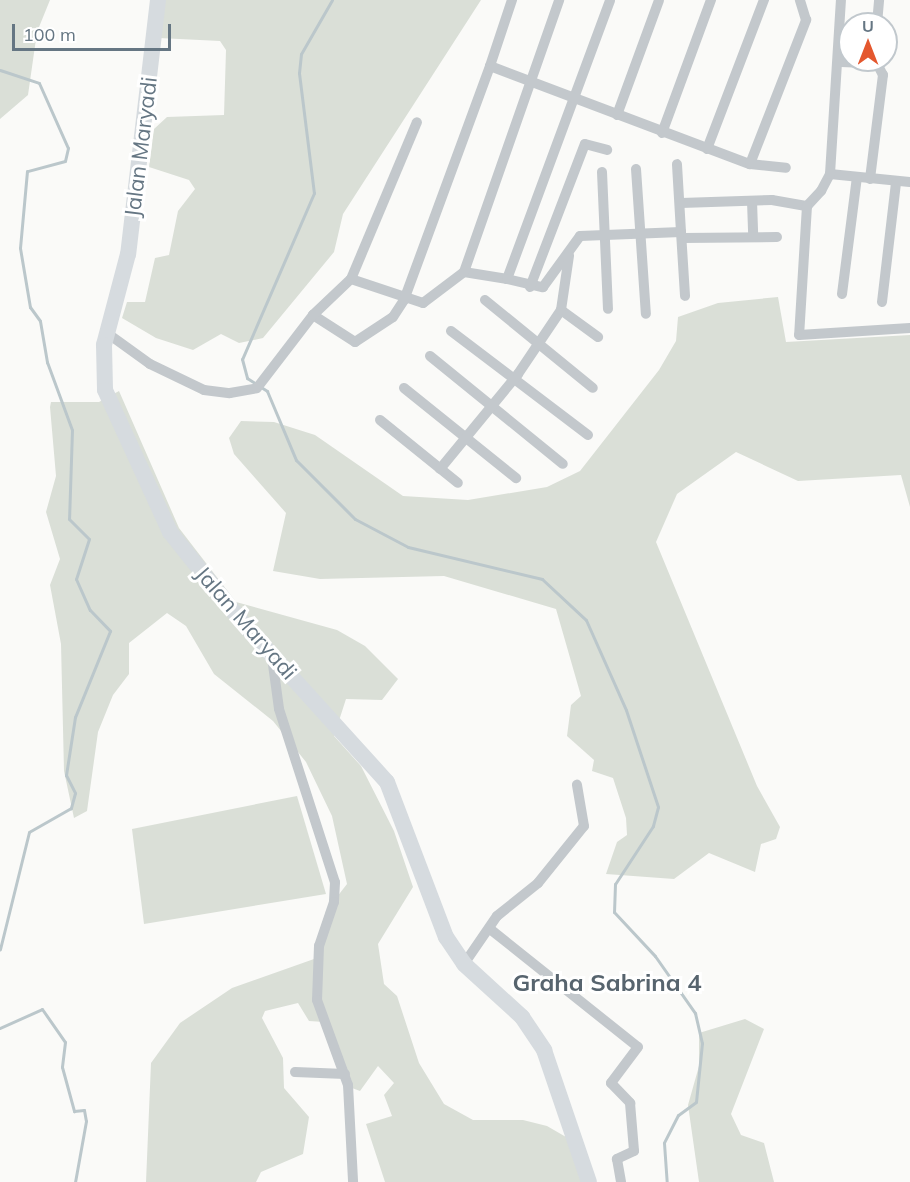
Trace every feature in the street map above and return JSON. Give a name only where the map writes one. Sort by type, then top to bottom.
[{"type":"street","name":"Jalan Maryadi","points":[[158,0],[128,254],[107,333],[105,390],[164,523],[272,653],[387,782],[438,921],[464,964],[513,1007],[541,1044],[590,1182]]},
{"type":"street","points":[[313,315],[360,342],[393,317],[404,300],[512,0]]},
{"type":"street","points":[[351,279],[404,300],[423,303],[464,272],[559,0]]},
{"type":"street","points":[[507,279],[610,0]]},
{"type":"street","points":[[617,116],[659,0]]},
{"type":"street","points":[[662,133],[711,0]]},
{"type":"street","points":[[707,149],[764,0]]},
{"type":"street","points":[[750,164],[806,20],[800,0]]},
{"type":"street","points":[[490,66],[662,133],[750,164],[786,168]]},
{"type":"street","points":[[839,72],[830,174],[807,206],[799,335],[910,328]]},
{"type":"street","points":[[870,179],[883,75],[881,72]]},
{"type":"street","points":[[107,333],[150,364],[204,390],[230,393],[260,385],[313,315],[351,279],[417,122]]},
{"type":"street","points":[[530,287],[585,144],[607,150]]},
{"type":"street","points":[[677,164],[685,296]]},
{"type":"street","points":[[636,169],[646,314]]},
{"type":"street","points":[[602,172],[608,309]]},
{"type":"street","points":[[830,174],[896,183],[910,182]]},
{"type":"street","points":[[842,294],[857,177]]},
{"type":"street","points":[[882,302],[896,183]]},
{"type":"street","points":[[681,203],[752,201],[807,206]]},
{"type":"street","points":[[752,201],[753,236]]},
{"type":"street","points":[[464,272],[507,279],[530,287],[543,287],[569,256],[580,236],[777,237]]},
{"type":"street","points":[[440,469],[514,379],[561,310],[569,256]]},
{"type":"street","points":[[485,300],[594,388]]},
{"type":"street","points":[[561,310],[597,337]]},
{"type":"street","points":[[451,331],[588,435]]},
{"type":"street","points":[[430,356],[563,464]]},
{"type":"street","points":[[404,388],[516,478]]},
{"type":"street","points":[[380,420],[458,483]]},
{"type":"street","points":[[272,653],[279,709],[335,882],[334,902],[319,946],[317,1000],[345,1074],[353,1182]]},
{"type":"street","points":[[464,964],[507,904],[538,883],[584,826],[577,785]]},
{"type":"street","points":[[490,928],[638,1047],[611,1083],[630,1103],[634,1151],[617,1159],[621,1182]]},
{"type":"street","points":[[295,1072],[345,1074]]},
{"type":"shaded area","points":[[0,0],[50,0],[37,32],[28,95],[0,119]]},
{"type":"shaded area","points":[[163,0],[481,0],[343,214],[334,252],[263,338],[239,343],[221,334],[193,350],[156,338],[122,318],[127,302],[145,302],[155,258],[169,255],[178,211],[195,189],[189,180],[149,167],[154,129],[167,117],[224,115],[226,50],[220,41],[159,38]]},
{"type":"shaded area","points":[[778,297],[786,342],[910,335],[910,507],[901,475],[798,481],[736,452],[677,494],[656,542],[757,786],[780,827],[776,839],[761,844],[755,872],[709,853],[674,879],[606,874],[617,842],[627,835],[626,818],[613,778],[592,771],[594,760],[567,736],[571,705],[581,696],[556,609],[444,576],[320,579],[273,571],[286,513],[234,454],[229,438],[241,421],[274,422],[315,435],[403,496],[468,500],[547,487],[580,471],[659,370],[676,341],[678,317],[718,303]]},
{"type":"shaded area","points":[[119,391],[179,528],[236,602],[337,630],[365,646],[398,679],[382,700],[346,699],[334,736],[361,766],[394,831],[413,887],[378,944],[384,984],[397,996],[419,1063],[444,1104],[473,1120],[523,1120],[547,1126],[566,1137],[584,1182],[385,1182],[366,1124],[392,1116],[384,1095],[394,1083],[378,1066],[360,1091],[352,1088],[324,1022],[309,1021],[298,1003],[265,1011],[262,1018],[283,1058],[284,1088],[309,1117],[303,1154],[261,1172],[256,1182],[146,1182],[151,1063],[180,1023],[232,988],[314,959],[326,911],[347,884],[332,816],[306,762],[273,721],[214,674],[186,626],[167,613],[129,643],[129,674],[113,695],[98,732],[87,811],[74,818],[64,771],[61,644],[50,585],[60,559],[46,512],[56,476],[50,407],[51,402],[99,402]]},
{"type":"shaded area","points":[[297,796],[326,894],[144,924],[132,829]]},
{"type":"shaded area","points":[[745,1019],[764,1029],[731,1114],[741,1135],[764,1143],[774,1182],[699,1182],[688,1105],[699,1066],[699,1033]]},
{"type":"waterway","points":[[332,0],[301,54],[299,73],[314,193],[242,359],[247,378],[267,391],[296,460],[355,519],[408,547],[542,579],[586,620],[626,710],[658,807],[653,826],[615,884],[614,912],[655,956],[695,1013],[702,1043],[696,1102],[678,1115],[664,1143],[667,1182]]},
{"type":"waterway","points":[[0,70],[39,83],[68,148],[65,161],[27,171],[20,248],[30,307],[40,321],[47,362],[72,430],[69,519],[89,539],[76,579],[90,610],[110,631],[75,717],[66,775],[75,793],[71,808],[29,832],[0,949]]},
{"type":"waterway","points":[[0,1028],[42,1009],[65,1042],[62,1067],[74,1111],[84,1110],[86,1121],[75,1182]]},
{"type":"district","name":"Graha Sabrina 4","points":[[607,983]]}]
